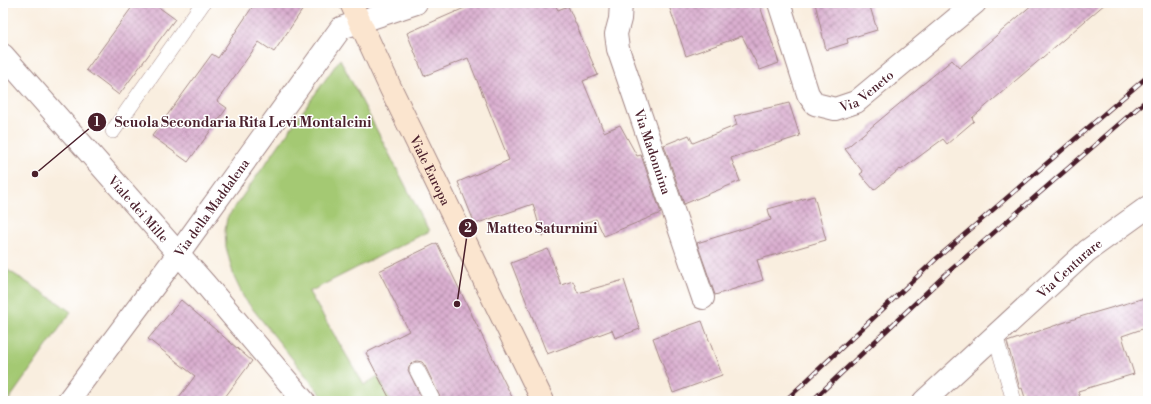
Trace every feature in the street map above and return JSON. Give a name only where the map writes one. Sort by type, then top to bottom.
[{"type":"street","points":[[356,12],[416,3]]},
{"type":"street","name":"Via Madonnina","points":[[621,3],[620,19],[616,34],[618,50],[703,298]]},
{"type":"street","name":"Via Veneto","points":[[779,3],[808,94],[815,104],[835,109],[856,102],[975,3]]},
{"type":"street","name":"Via della Maddalena","points":[[68,401],[178,254],[341,28],[356,12]]},
{"type":"street","name":"Viale Europa","points":[[356,12],[394,96],[543,401]]},
{"type":"street","name":"Viale dei Mille","points":[[3,55],[211,291],[304,401]]},
{"type":"street","name":"Via Centurare","points":[[924,401],[1087,251],[1148,206]]},
{"type":"lane","points":[[113,131],[203,3]]},
{"type":"lane","points":[[995,335],[1014,401]]},
{"type":"lane","points":[[417,370],[433,401]]},
{"type":"green space","points":[[340,59],[429,231],[309,292],[364,385],[378,376],[391,401],[326,401],[244,298],[234,277],[226,247],[225,230],[227,218]]},
{"type":"green space","points":[[3,267],[71,312],[8,401],[3,401]]},
{"type":"building","points":[[135,3],[153,3],[175,19],[119,95],[86,70]]},
{"type":"building","points":[[255,3],[307,3],[274,52],[259,42],[217,101],[227,108],[188,162],[152,136],[212,54],[218,58]]},
{"type":"building","points":[[476,3],[554,3],[558,10],[568,6],[598,75],[583,81],[604,132],[620,125],[637,156],[641,155],[661,213],[604,236],[596,219],[542,236],[533,204],[475,224],[458,182],[509,160],[468,58],[424,76],[407,33]]},
{"type":"building","points":[[668,3],[759,3],[779,63],[760,70],[742,36],[686,56]]},
{"type":"building","points":[[815,3],[869,3],[877,30],[847,39],[848,43],[826,50]]},
{"type":"building","points":[[1034,3],[1106,3],[972,118],[974,121],[947,144],[943,139],[901,170],[900,169],[874,190],[860,174],[863,172],[845,149],[952,60],[959,68]]},
{"type":"building","points":[[789,103],[800,136],[731,158],[740,181],[684,204],[664,145],[689,135],[693,143],[737,125],[734,116]]},
{"type":"building","points":[[814,196],[826,240],[757,260],[763,280],[715,295],[697,243],[771,220],[768,209]]},
{"type":"building","points":[[437,243],[514,401],[442,401],[425,366],[422,362],[417,361],[410,365],[408,370],[423,401],[391,401],[366,353],[409,331],[379,271]]},
{"type":"building","points":[[548,249],[561,285],[573,281],[578,293],[624,280],[640,329],[615,338],[612,330],[547,354],[511,263]]},
{"type":"building","points":[[1148,297],[1148,327],[1122,336],[1134,374],[1078,391],[1081,401],[1026,401],[1022,388],[1020,389],[1007,342],[1083,316]]},
{"type":"building","points":[[181,300],[252,361],[222,401],[176,401],[195,376],[148,339]]},
{"type":"building","points":[[702,321],[722,375],[673,393],[653,338]]},
{"type":"railway","points":[[785,401],[936,259],[1148,76]]},
{"type":"railway","points":[[812,401],[945,275],[1148,99]]},
{"type":"place","name":"Scuola Secondaria Rita Levi Montalcini","points":[[35,174]]},
{"type":"place","name":"Matteo Saturnini","points":[[457,304]]}]
